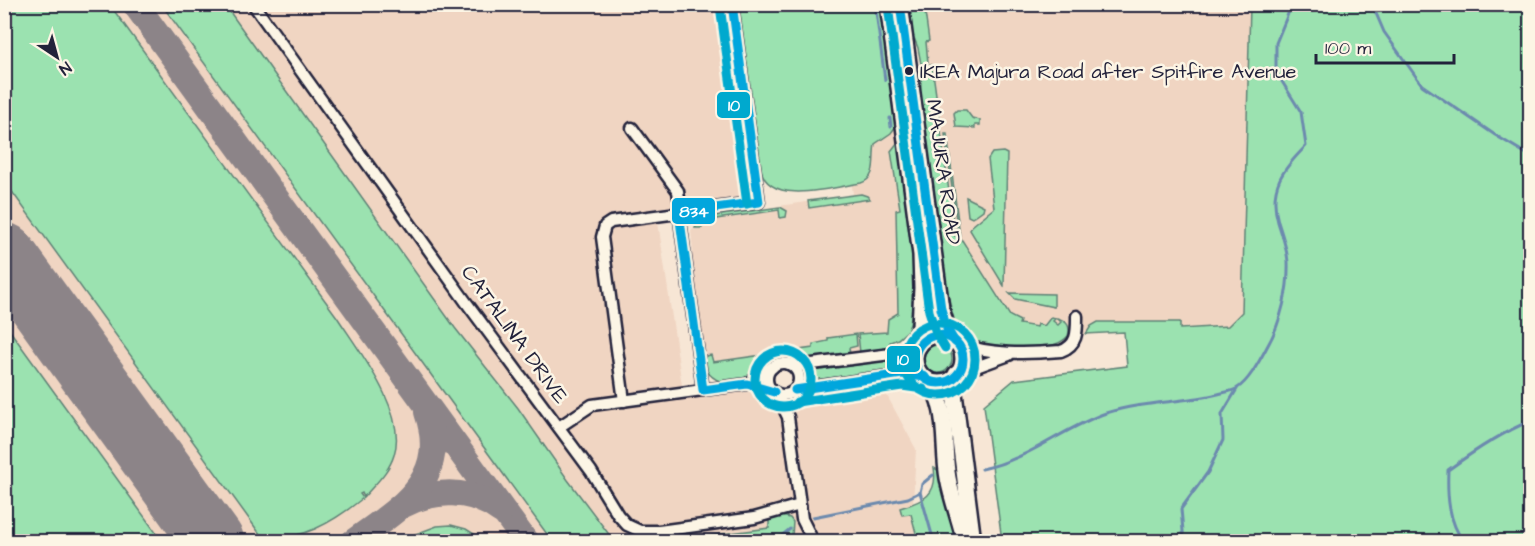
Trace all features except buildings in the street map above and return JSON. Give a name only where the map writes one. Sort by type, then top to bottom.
[{"type":"main road","name":"MAJURA ROAD","points":[[888,4],[921,255],[919,346]]},
{"type":"main road","name":"MAJURA ROAD","points":[[900,4],[940,309],[947,329],[956,342]]},
{"type":"main road","points":[[964,542],[947,475],[942,413],[932,386],[916,365],[915,355],[919,346],[925,339],[936,335],[949,337],[961,350],[962,360],[954,393],[973,542]]},
{"type":"main road","points":[[926,378],[943,382],[957,374]]},
{"type":"street","name":"CATALINA DRIVE","points":[[253,4],[466,302],[591,471],[621,519],[637,531],[659,531],[744,519],[800,505]]},
{"type":"street","points":[[624,401],[602,231],[606,225],[611,222],[759,202],[732,4]]},
{"type":"street","points":[[632,128],[678,191],[703,390]]},
{"type":"street","points":[[956,342],[978,350],[1057,351],[1067,348],[1074,341],[1077,334],[1077,316]]},
{"type":"street","points":[[747,384],[779,364],[804,365],[891,354],[919,346]]},
{"type":"street","points":[[957,374],[1018,352]]},
{"type":"street","points":[[788,364],[799,375],[788,417]]},
{"type":"street","points":[[773,367],[767,380],[788,417],[803,522],[810,535]]},
{"type":"street","points":[[559,427],[590,406],[747,384],[785,395],[794,390],[902,374],[926,378]]},
{"type":"shaded area","points":[[4,5],[727,5],[747,151],[745,208],[658,222],[684,399],[749,391],[769,402],[885,392],[916,449],[913,504],[923,541],[5,541]]},
{"type":"shaded area","points":[[908,5],[1250,5],[1242,312],[1228,326],[1086,334],[1068,336],[1056,345],[1016,348],[969,343],[959,335],[952,324],[945,294],[948,293],[920,93],[922,74],[918,48],[911,30]]},
{"type":"shaded area","points":[[896,121],[914,260],[913,301],[910,324],[905,334],[890,342],[888,349],[801,361],[780,358],[722,382],[712,377],[707,370],[702,344],[690,252],[693,253],[691,230],[695,229],[700,219],[711,216],[853,195],[852,185],[866,182],[871,177],[875,144],[889,135]]},
{"type":"green space","points":[[4,5],[110,5],[357,347],[388,402],[394,420],[396,438],[394,455],[385,472],[364,497],[362,493],[360,494],[363,498],[341,515],[302,534],[274,537],[260,534],[5,182]]},
{"type":"green space","points":[[162,5],[225,5],[455,328],[518,408],[614,541],[552,541]]},
{"type":"green space","points":[[738,5],[880,5],[896,126],[891,133],[875,144],[872,172],[866,180],[861,183],[804,192],[777,188],[767,181],[761,170]]},
{"type":"green space","points":[[908,5],[924,5],[929,41],[926,42],[928,63],[921,64],[911,30]]},
{"type":"green space","points":[[1250,5],[1530,5],[1530,541],[1002,541],[984,405],[1014,380],[1127,366],[1124,332],[1086,334],[1091,326],[1098,322],[1180,322],[1180,329],[1228,326],[1242,312]]},
{"type":"green space","points":[[926,65],[932,65],[955,236],[958,235],[945,134],[947,134],[960,237],[1010,316],[1020,321],[1019,324],[1037,327],[1038,324],[1044,326],[1051,317],[1056,318],[1053,321],[1058,325],[1061,322],[1057,318],[1063,321],[1067,324],[1069,332],[1061,342],[1027,349],[981,347],[981,343],[965,335],[956,324],[948,294],[920,93],[922,74],[927,73]]},
{"type":"green space","points":[[957,110],[966,110],[972,118],[980,120],[980,125],[975,125],[975,128],[956,127],[954,113]]},
{"type":"green space","points":[[898,142],[914,259],[910,324],[907,331],[898,339],[890,342],[888,349],[860,353],[858,334],[887,332],[888,319],[898,313],[896,210],[900,209],[891,151]]},
{"type":"green space","points":[[992,153],[1007,154],[1004,286],[970,230],[994,208],[988,159]]},
{"type":"green space","points":[[861,194],[870,199],[809,208],[808,201]]},
{"type":"green space","points":[[966,197],[984,206],[983,210],[972,218],[968,216]]},
{"type":"green space","points":[[780,207],[787,211],[786,217],[780,218],[779,210],[702,221],[702,228],[695,228],[699,220],[707,217]]},
{"type":"green space","points":[[1009,293],[1054,294],[1054,307],[1015,299]]},
{"type":"green space","points":[[5,324],[162,541],[5,541]]},
{"type":"green space","points":[[856,334],[857,346],[849,348],[850,354],[796,361],[786,358],[778,359],[749,379],[720,381],[710,374],[705,364],[706,356],[711,355],[713,362],[813,348],[813,344],[828,341],[828,338]]},
{"type":"green space","points":[[938,345],[948,349],[952,359],[948,369],[938,373],[928,369],[924,359],[928,349]]},
{"type":"green space","points":[[891,360],[892,370],[806,381],[806,372]]},
{"type":"green space","points":[[934,468],[938,470],[957,541],[918,541],[911,514],[902,515],[900,508],[928,496],[934,485]]},
{"type":"green space","points":[[782,516],[790,518],[793,522],[792,536],[789,541],[669,541],[769,528],[769,520]]},
{"type":"green space","points":[[451,525],[466,529],[485,541],[397,541],[437,526]]},
{"type":"waterway","points":[[875,4],[885,80]]},
{"type":"waterway","points":[[982,469],[1015,459],[1090,419],[1106,413],[1134,406],[1204,397],[1234,390],[1246,381],[1277,326],[1287,283],[1287,257],[1275,210],[1276,189],[1284,171],[1306,146],[1301,112],[1276,72],[1276,43],[1292,4]]},
{"type":"waterway","points":[[1372,4],[1384,32],[1422,85],[1530,156]]},
{"type":"waterway","points":[[890,118],[891,127]]},
{"type":"waterway","points":[[1184,542],[1181,509],[1208,472],[1223,440],[1222,414],[1237,389]]},
{"type":"waterway","points":[[1464,542],[1452,517],[1448,498],[1448,470],[1488,443],[1530,421]]},
{"type":"waterway","points":[[813,517],[908,498],[920,492],[922,484],[933,475]]},
{"type":"waterway","points":[[920,492],[934,542]]},
{"type":"waterway","points":[[774,542],[790,529]]},
{"type":"taxiway","points":[[135,4],[526,542]]},
{"type":"taxiway","points":[[353,542],[404,503],[417,489],[426,474],[432,456],[432,436],[427,412]]},
{"type":"taxiway","points":[[403,505],[428,496],[453,493],[478,498],[501,511]]},
{"type":"taxiway","points":[[205,531],[213,542]]},
{"type":"runway","points":[[4,254],[213,542]]},
{"type":"transit line","name":"834","points":[[732,4],[759,202],[679,213],[703,390],[747,384],[774,392]]},
{"type":"transit line","name":"834","points":[[900,4],[941,309],[947,329],[955,342]]},
{"type":"transit line","name":"10","points":[[720,6],[747,204]]},
{"type":"transit line","name":"10","points":[[888,6],[929,311],[936,333],[945,348]]},
{"type":"transit line","name":"10","points":[[939,323],[959,329],[969,339],[975,359],[969,379],[959,389],[939,395],[919,389],[909,379],[903,359],[909,339],[919,329],[939,323]]},
{"type":"transit line","name":"834","points":[[939,335],[956,342],[963,359],[956,376],[939,383],[922,376],[915,359],[922,342],[939,335]]},
{"type":"transit line","name":"10","points":[[783,351],[794,353],[803,359],[809,368],[811,379],[809,390],[803,399],[794,405],[783,407],[772,405],[763,399],[757,390],[755,379],[757,368],[763,359],[772,353],[783,351]]},
{"type":"transit line","name":"834","points":[[795,390],[902,374],[925,377]]},
{"type":"transit line","name":"10","points":[[797,402],[902,386],[923,389]]},
{"type":"place","name":"IKEA Majura Road after Spitfire Avenue","points":[[909,71]]}]
